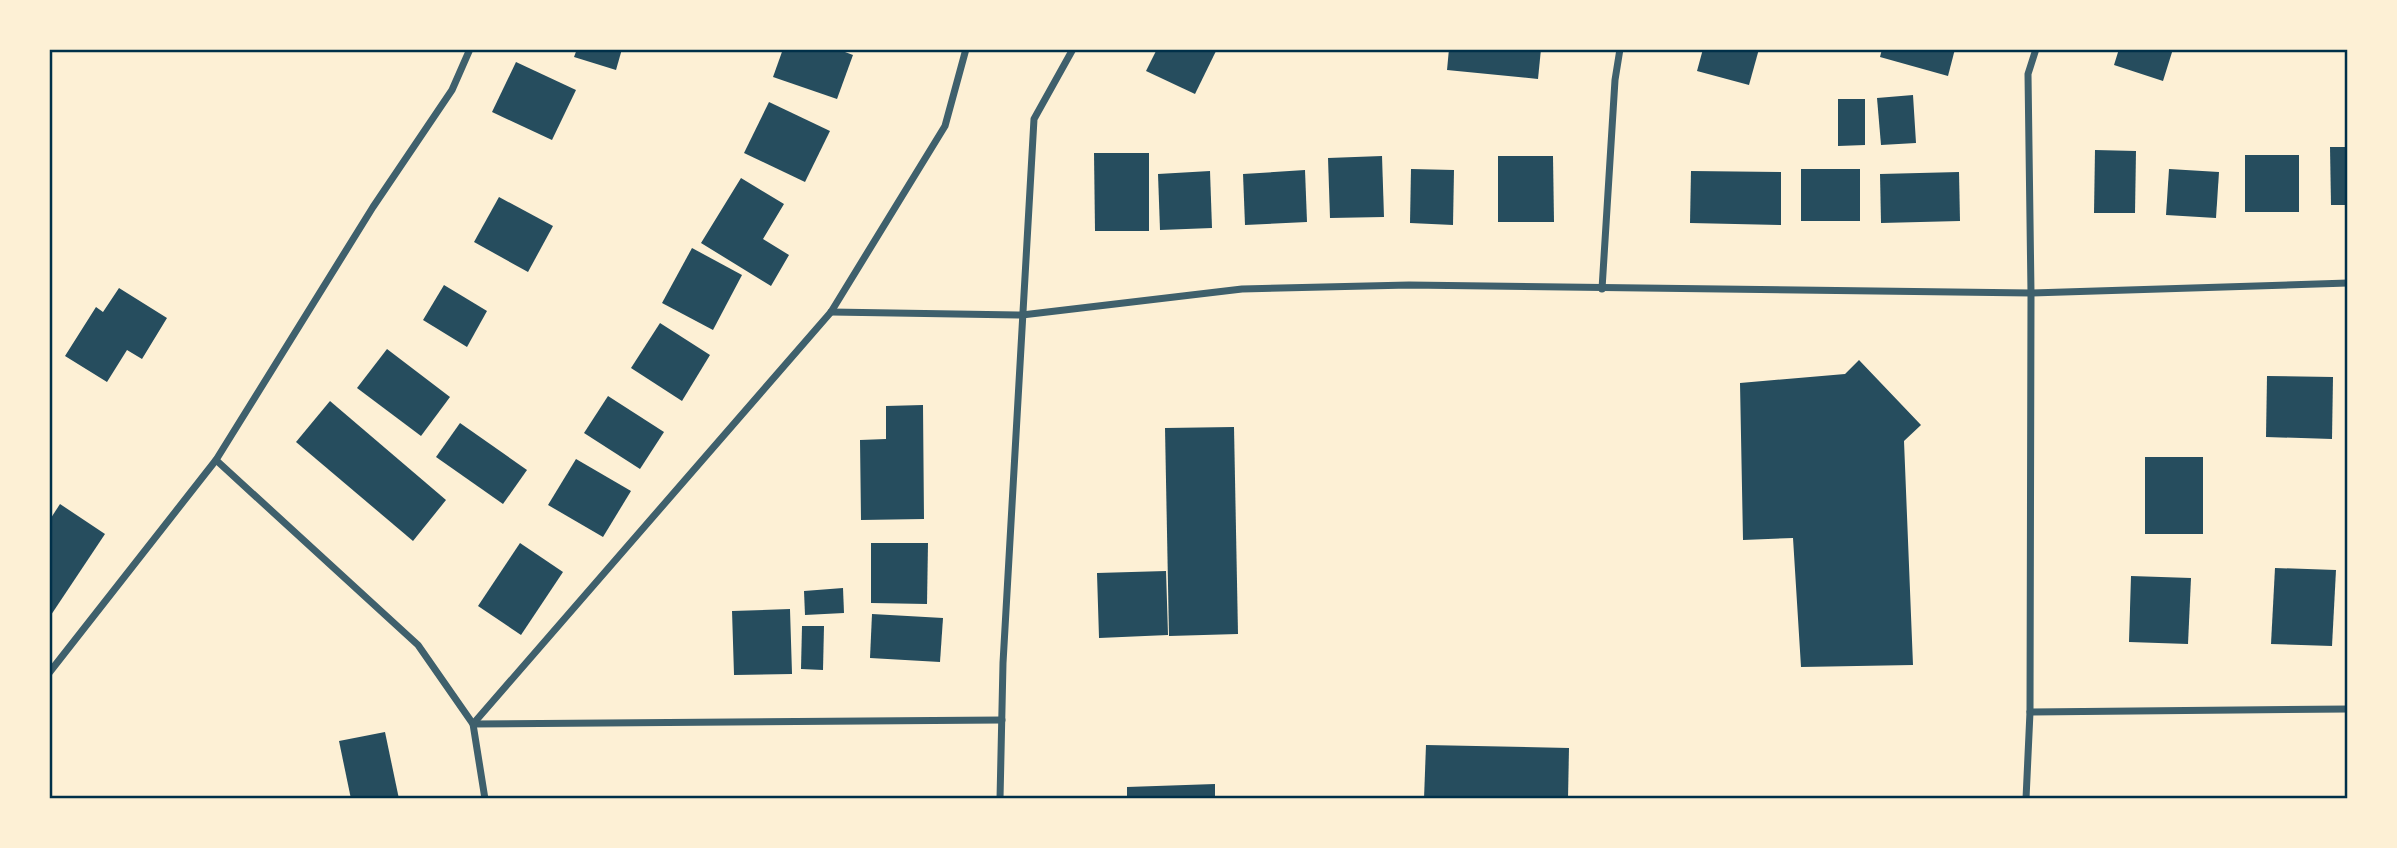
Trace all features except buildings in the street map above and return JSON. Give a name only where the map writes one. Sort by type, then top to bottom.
[{"type":"street","points":[[49,673],[216,460],[373,207],[452,90],[470,49]]},
{"type":"street","points":[[473,724],[831,312],[944,126],[966,49]]},
{"type":"street","points":[[1000,799],[1003,663],[1034,119],[1073,49]]},
{"type":"street","points":[[1602,289],[1615,80],[1620,49]]},
{"type":"street","points":[[2026,799],[2030,712],[2031,293],[2028,74],[2036,49]]},
{"type":"street","points":[[831,312],[1022,315],[1242,289],[1409,285],[2031,293],[2348,283]]},
{"type":"street","points":[[216,460],[418,645],[473,724],[485,799]]},
{"type":"street","points":[[2030,712],[2348,709]]},
{"type":"street","points":[[473,724],[1002,720]]}]
